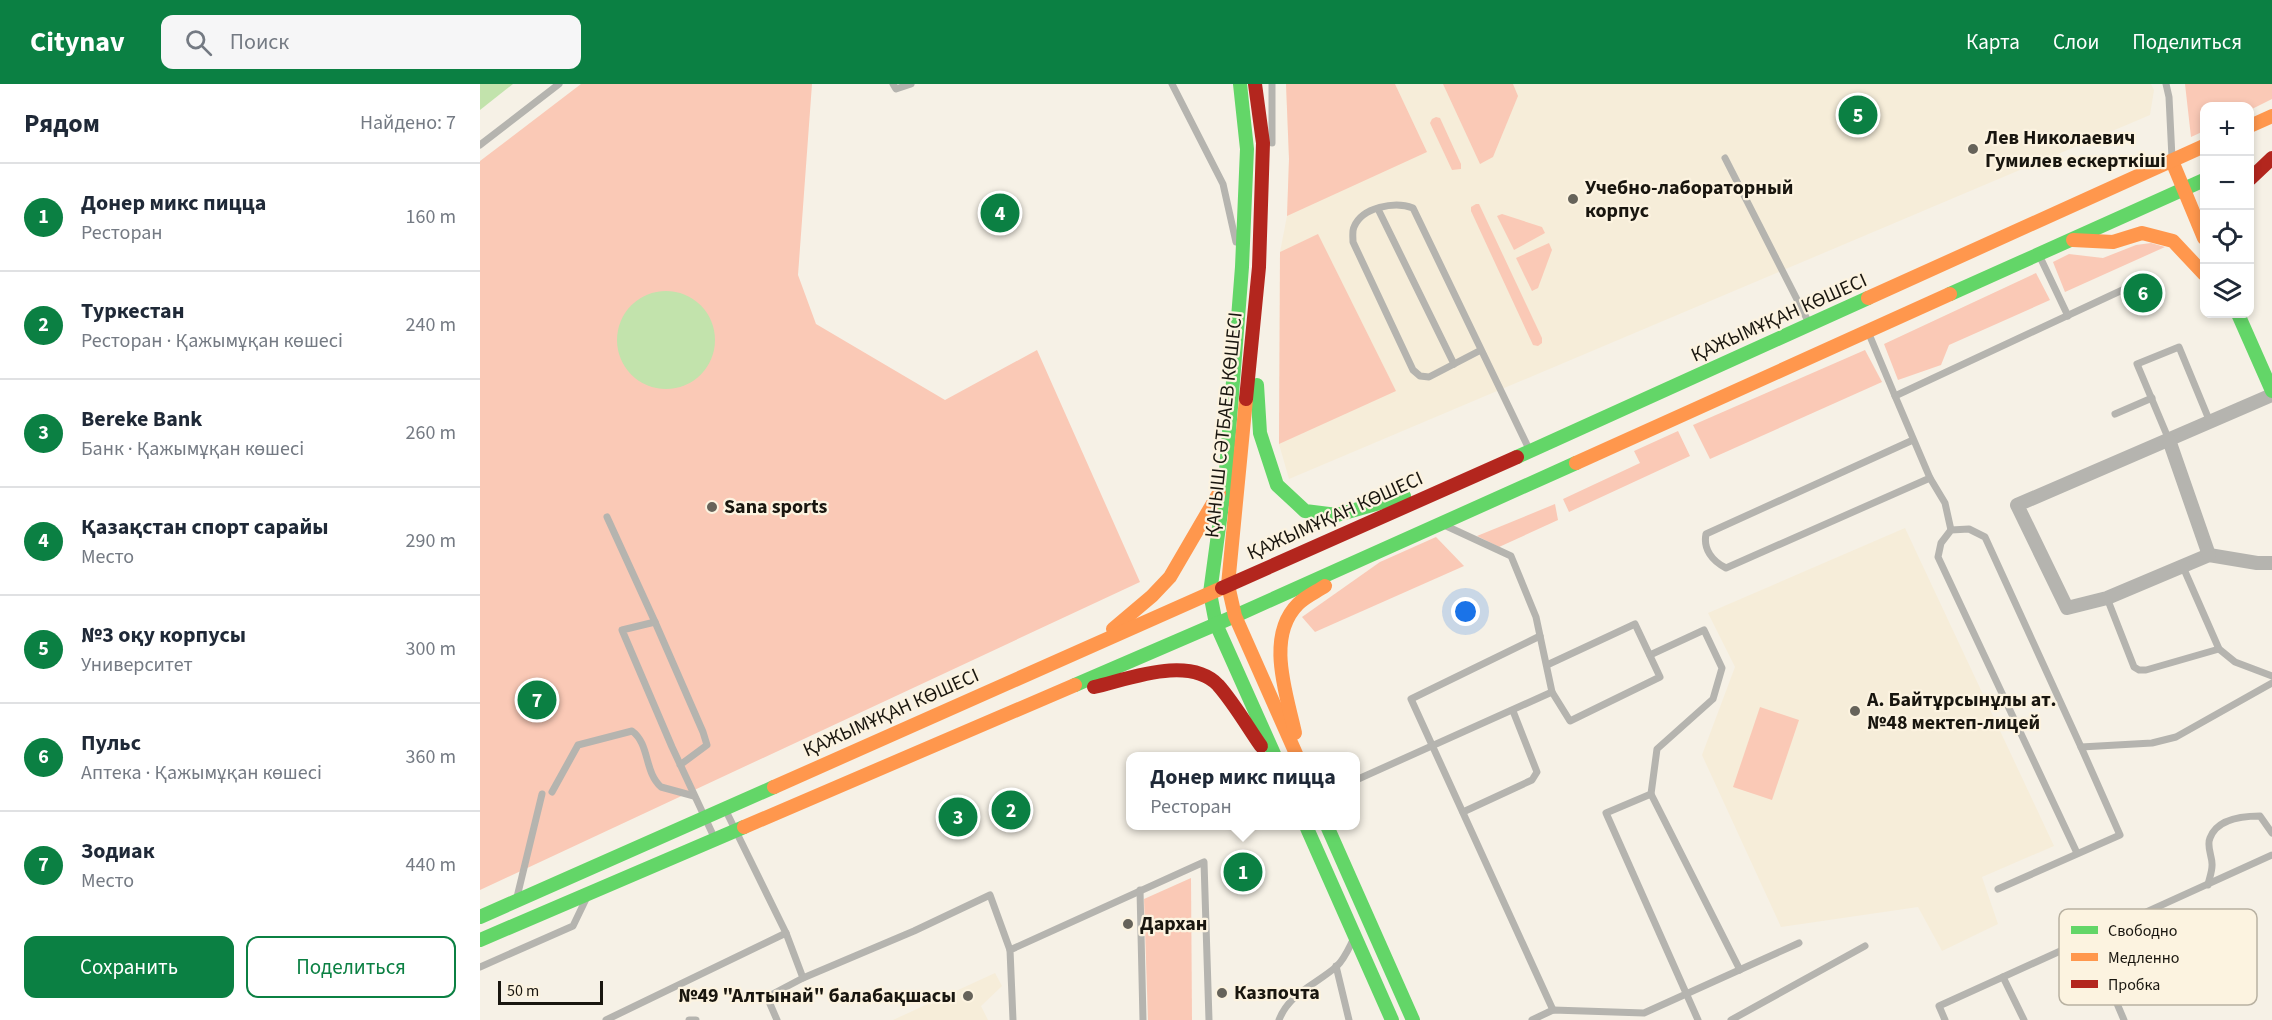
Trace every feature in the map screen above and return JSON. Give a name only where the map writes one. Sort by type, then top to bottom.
[{"type":"main road","name":"ҚАНЫШ СӘТБАЕВ КӨШЕСІ","points":[[1240,84],[1247,149],[1242,267],[1225,483],[1210,593],[1216,624],[1273,752]]},
{"type":"main road","name":"ҚАНЫШ СӘТБАЕВ КӨШЕСІ","points":[[1255,84],[1263,143],[1259,267],[1228,585],[1235,616],[1296,752]]},
{"type":"main road","points":[[2254,124],[2272,116]]},
{"type":"main road","name":"ҚАЖЫМҰҚАН КӨШЕСІ","points":[[480,916],[1479,474],[2200,148]]},
{"type":"main road","points":[[2254,158],[2272,149]]},
{"type":"main road","points":[[2254,175],[2272,158]]},
{"type":"main road","points":[[2172,161],[2200,227]]},
{"type":"main road","points":[[480,940],[1235,616],[2200,182]]},
{"type":"main road","points":[[2071,240],[2113,242],[2142,233],[2173,241],[2200,269]]},
{"type":"main road","points":[[2241,318],[2272,393]]},
{"type":"main road","points":[[1253,327],[1260,433],[1276,485],[1305,511],[1337,515],[1479,474]]},
{"type":"main road","points":[[1093,645],[1152,596],[1170,577],[1225,483]]},
{"type":"main road","points":[[1297,752],[1279,652],[1288,617],[1296,604],[1387,547]]},
{"type":"main road","points":[[1038,700],[1170,670],[1193,670],[1217,684],[1266,752]]},
{"type":"main road","points":[[1308,830],[1392,1020]]},
{"type":"main road","points":[[1329,830],[1413,1020]]},
{"type":"street","points":[[2272,393],[2017,505],[2067,608],[2107,598],[2209,555],[2257,563],[2272,563]]},
{"type":"street","points":[[2169,440],[2209,555]]},
{"type":"lane","points":[[480,145],[559,84]]},
{"type":"lane","points":[[893,84],[896,89],[911,84]]},
{"type":"lane","points":[[1172,84],[1222,184],[1242,267]]},
{"type":"lane","points":[[1271,151],[1272,84]]},
{"type":"lane","points":[[2166,84],[2169,97],[2172,161]]},
{"type":"lane","points":[[1725,158],[1810,325]]},
{"type":"lane","points":[[1259,267],[1270,196]]},
{"type":"lane","points":[[1480,350],[1429,377],[1420,376],[1413,370],[1353,242],[1353,228],[1361,217],[1387,206],[1403,204],[1413,208],[1530,451]]},
{"type":"lane","points":[[1378,210],[1454,364]]},
{"type":"lane","points":[[2039,255],[2067,316]]},
{"type":"lane","points":[[1894,396],[2146,279]]},
{"type":"lane","points":[[1868,331],[1930,478],[1945,503],[1951,530]]},
{"type":"lane","points":[[2169,440],[2137,364],[2179,347],[2210,422]]},
{"type":"lane","points":[[2115,414],[2152,398]]},
{"type":"lane","points":[[1913,440],[1706,534],[1705,543],[1708,552],[1718,564],[1726,568],[1930,478]]},
{"type":"lane","points":[[607,517],[707,745],[680,765]]},
{"type":"lane","points":[[1440,524],[1511,556],[1536,617],[1552,692],[1570,721],[1660,677],[1635,624],[1547,665]]},
{"type":"lane","points":[[1998,889],[2120,836],[1985,537],[1969,529],[1951,530],[1941,543],[1938,557],[2077,853]]},
{"type":"lane","points":[[2183,567],[2219,649],[2235,662],[2272,676]]},
{"type":"lane","points":[[2107,598],[2134,667],[2139,670],[2219,649]]},
{"type":"lane","points":[[655,622],[622,630],[680,765],[715,839]]},
{"type":"lane","points":[[1650,655],[1704,630],[1722,668],[1713,699],[1657,749],[1651,794],[1740,970]]},
{"type":"lane","points":[[1540,636],[1411,699],[1553,1010]]},
{"type":"lane","points":[[2081,747],[2152,743],[2176,737],[2272,683]]},
{"type":"lane","points":[[1360,778],[1552,692]]},
{"type":"lane","points":[[1463,812],[1532,780],[1537,772],[1512,711]]},
{"type":"lane","points":[[552,792],[578,745],[632,731],[639,736],[657,784],[694,796]]},
{"type":"lane","points":[[516,901],[542,794]]},
{"type":"lane","points":[[1651,794],[1606,813],[1698,1020]]},
{"type":"lane","points":[[724,808],[786,933],[803,978]]},
{"type":"lane","points":[[2208,885],[2213,865],[2209,855],[2210,838],[2219,826],[2244,816],[2260,816],[2272,833]]},
{"type":"lane","points":[[2154,909],[2272,855]]},
{"type":"lane","points":[[1010,950],[1204,862],[1209,1020]]},
{"type":"lane","points":[[1140,890],[1143,1020]]},
{"type":"lane","points":[[480,967],[573,926],[588,894]]},
{"type":"lane","points":[[777,1020],[766,997],[803,978],[914,931],[990,895],[1010,950],[1013,1020]]},
{"type":"lane","points":[[1279,1020],[1283,1009],[1302,991],[1336,966],[1367,916]]},
{"type":"lane","points":[[606,1020],[786,933]]},
{"type":"lane","points":[[1532,1020],[1553,1010],[1644,1013],[1799,943]]},
{"type":"lane","points":[[1731,1020],[1865,946]]},
{"type":"lane","points":[[1945,1020],[1939,1006],[2059,952]]},
{"type":"lane","points":[[1336,966],[1349,1020]]},
{"type":"lane","points":[[2003,977],[2024,1020]]},
{"type":"lane","points":[[2118,1005],[2124,1020]]},
{"type":"lane","points":[[689,1020],[696,1020]]},
{"type":"shaded area","points":[[480,84],[513,84],[480,110]]},
{"type":"shaded area","points":[[581,84],[812,84],[798,275],[816,324],[945,400],[1037,350],[1140,582],[480,890],[480,161]]},
{"type":"shaded area","points":[[1286,84],[2151,84],[2154,90],[2150,115],[1289,479],[1279,444],[1280,252],[1287,216],[1289,159]]},
{"type":"shaded area","points":[[1286,84],[1395,84],[1427,152],[1287,216],[1289,159]]},
{"type":"shaded area","points":[[1443,84],[1513,84],[1518,96],[1493,157],[1480,164]]},
{"type":"shaded area","points":[[2185,84],[2272,84],[2272,99],[2254,108],[2254,102],[2200,102],[2200,133],[2191,137]]},
{"type":"shaded area","points":[[1436,117],[1440,118],[1461,164],[1461,169],[1452,170],[1430,123]]},
{"type":"shaded area","points":[[1479,204],[1542,338],[1542,343],[1538,346],[1533,345],[1471,211],[1471,207]]},
{"type":"shaded area","points":[[1502,214],[1542,227],[1545,233],[1514,250],[1497,216]]},
{"type":"shaded area","points":[[1318,234],[1396,391],[1279,444],[1280,252]]},
{"type":"shaded area","points":[[1549,243],[1552,250],[1538,288],[1532,291],[1516,258]]},
{"type":"shaded area","points":[[2151,243],[2165,247],[2065,292],[2053,262],[2069,254],[2103,258],[2136,245]]},
{"type":"shaded area","points":[[2036,273],[2050,300],[1949,345],[1941,365],[1898,380],[1884,344]]},
{"type":"shaded area","points":[[666,291],[685,295],[701,305],[711,321],[715,340],[711,359],[701,375],[685,385],[666,389],[647,385],[631,375],[621,359],[617,340],[621,321],[631,305],[647,295]]},
{"type":"shaded area","points":[[1865,350],[1882,382],[1710,459],[1693,425]]},
{"type":"shaded area","points":[[1678,431],[1690,456],[1569,512],[1563,499],[1640,463],[1634,451]]},
{"type":"shaded area","points":[[1555,504],[1558,520],[1499,547],[1477,536]]},
{"type":"shaded area","name":"А. Байтұрсынұлы ат. №48 мектеп-лицей","points":[[1905,528],[2054,846],[1982,877],[1998,924],[1942,951],[1918,907],[1781,927],[1702,755],[1735,667],[1708,613]]},
{"type":"shaded area","points":[[1436,537],[1464,566],[1315,632],[1302,617],[1380,562]]},
{"type":"shaded area","points":[[1760,707],[1799,720],[1772,800],[1733,787]]},
{"type":"shaded area","points":[[1191,878],[1192,1020],[1148,1020],[1144,899]]},
{"type":"shaded area","name":"№49 \"Алтынай\" балабақшасы","points":[[995,973],[1002,986],[981,1006],[988,1020],[893,1020]]},
{"type":"traffic: fast","points":[[1240,84],[1247,149],[1242,267],[1225,483],[1210,593],[1216,624],[1273,752]]},
{"type":"traffic: fast","points":[[1950,294],[2200,182]]},
{"type":"traffic: fast","points":[[1517,457],[1868,298]]},
{"type":"traffic: fast","points":[[2240,318],[2272,391]]},
{"type":"traffic: fast","points":[[1257,385],[1260,433],[1277,485],[1305,511],[1337,515],[1404,496]]},
{"type":"traffic: fast","points":[[1075,685],[1576,463]]},
{"type":"traffic: fast","points":[[480,917],[774,787]]},
{"type":"traffic: fast","points":[[480,940],[744,827]]},
{"type":"traffic: fast","points":[[1308,830],[1392,1020]]},
{"type":"traffic: fast","points":[[1329,830],[1413,1020]]},
{"type":"traffic: slow","points":[[2254,124],[2272,116]]},
{"type":"traffic: slow","points":[[1868,298],[2200,148]]},
{"type":"traffic: slow","points":[[2172,161],[2200,228]]},
{"type":"traffic: slow","points":[[2073,240],[2113,242],[2142,233],[2173,241],[2200,270]]},
{"type":"traffic: slow","points":[[1576,463],[1950,294]]},
{"type":"traffic: slow","points":[[1246,399],[1228,585],[1235,616],[1295,752]]},
{"type":"traffic: slow","points":[[1113,629],[1152,596],[1170,577],[1219,493]]},
{"type":"traffic: slow","points":[[1295,733],[1281,667],[1282,633],[1288,617],[1298,604],[1325,586]]},
{"type":"traffic: slow","points":[[774,787],[1222,588]]},
{"type":"traffic: slow","points":[[744,827],[1075,685]]},
{"type":"traffic: jam","points":[[1246,399],[1259,267],[1263,143],[1255,84]]},
{"type":"traffic: jam","points":[[2254,175],[2272,158]]},
{"type":"traffic: jam","points":[[1222,588],[1517,457]]},
{"type":"traffic: jam","points":[[1094,687],[1141,675],[1175,670],[1206,676],[1224,692],[1261,746]]},
{"type":"place","name":"№3 оқу корпусы","points":[[1858,115]]},
{"type":"place","name":"Лев Николаевич Гумилев ескерткіші","points":[[1973,149]]},
{"type":"place","name":"Учебно-лабораторный корпус","points":[[1573,199]]},
{"type":"place","name":"Қазақстан спорт сарайы","points":[[1000,213]]},
{"type":"place","name":"Пульс","points":[[2143,293]]},
{"type":"place","name":"Sana sports","points":[[712,507]]},
{"type":"place","name":"Зодиак","points":[[537,700]]},
{"type":"place","name":"А. Байтұрсынұлы ат. №48 мектеп-лицей","points":[[1855,711]]},
{"type":"place","name":"Туркестан","points":[[1011,810]]},
{"type":"place","name":"Bereke Bank","points":[[958,817]]},
{"type":"place","name":"Донер микс пицца","points":[[1243,872]]},
{"type":"place","name":"Дархан","points":[[1128,924]]},
{"type":"place","name":"Казпочта","points":[[1222,993]]},
{"type":"place","name":"№49 \"Алтынай\" балабақшасы","points":[[968,996]]}]
